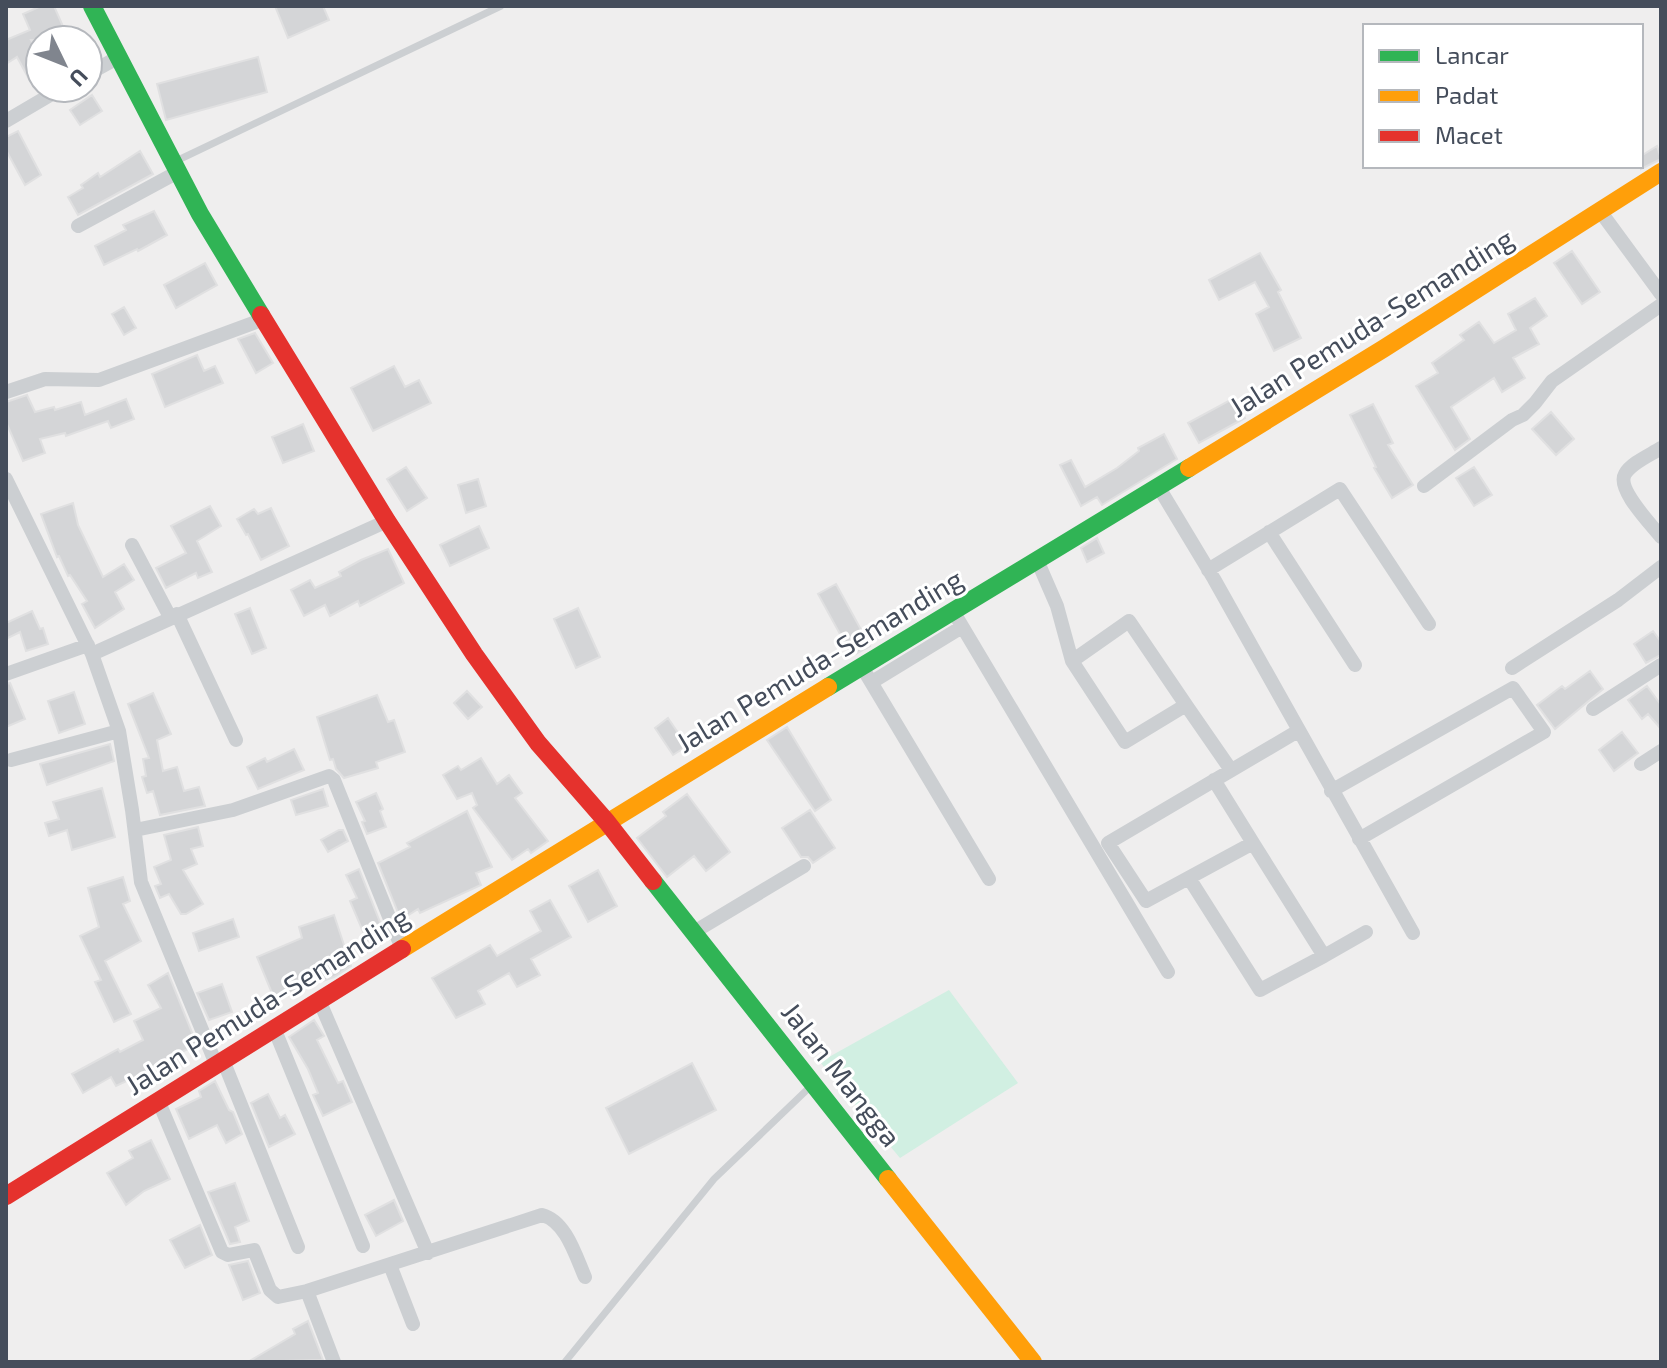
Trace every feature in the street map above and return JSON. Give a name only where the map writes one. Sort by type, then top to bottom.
[{"type":"main road","name":"Jalan Mangga","points":[[92,6],[174,168],[387,521],[474,654],[538,743],[607,822],[1033,1362]]},
{"type":"main road","name":"Jalan Pemuda-Semanding","points":[[6,1196],[607,822],[958,619],[1037,560],[1383,349],[1661,172]]},
{"type":"street","points":[[104,65],[117,58]]},
{"type":"street","points":[[6,121],[35,104]]},
{"type":"street","points":[[78,226],[174,168]]},
{"type":"street","points":[[1600,211],[1661,294]]},
{"type":"street","points":[[1424,486],[1523,415],[1552,381],[1661,305]]},
{"type":"street","points":[[6,392],[45,379],[99,380],[264,319]]},
{"type":"street","points":[[1661,448],[1626,471],[1622,480],[1626,492],[1661,537]]},
{"type":"street","points":[[6,479],[90,649],[119,731],[141,882],[298,1247]]},
{"type":"street","points":[[1158,486],[1413,933]]},
{"type":"street","points":[[1208,570],[1340,489],[1429,624]]},
{"type":"street","points":[[6,674],[90,649],[387,521]]},
{"type":"street","points":[[1269,532],[1355,665]]},
{"type":"street","points":[[132,545],[174,615],[236,740]]},
{"type":"street","points":[[1037,560],[1057,606],[1072,661],[1125,742],[1186,705]]},
{"type":"street","points":[[1512,668],[1618,600],[1661,567]]},
{"type":"street","points":[[958,619],[1168,972]]},
{"type":"street","points":[[1072,661],[1129,621],[1231,770]]},
{"type":"street","points":[[1593,709],[1661,665]]},
{"type":"street","points":[[867,674],[989,879]]},
{"type":"street","points":[[1331,791],[1513,688],[1544,732],[1359,839]]},
{"type":"street","points":[[11,760],[119,731]]},
{"type":"street","points":[[1253,843],[1146,901],[1108,843],[1298,731]]},
{"type":"street","points":[[1641,764],[1661,751]]},
{"type":"street","points":[[135,830],[233,810],[329,776],[334,780],[402,949]]},
{"type":"street","points":[[1214,780],[1324,956]]},
{"type":"street","points":[[694,932],[804,866]]},
{"type":"street","points":[[1189,878],[1260,990],[1366,932]]},
{"type":"street","points":[[319,1000],[428,1253]]},
{"type":"street","points":[[274,1028],[363,1246]]},
{"type":"street","points":[[158,1100],[222,1252],[228,1255],[254,1250],[275,1296],[283,1298],[307,1291],[545,1215],[562,1230],[585,1277]]},
{"type":"street","points":[[390,1265],[413,1324]]},
{"type":"street","points":[[307,1291],[334,1362]]},
{"type":"lane","points":[[174,168],[501,6]]},
{"type":"lane","points":[[565,1362],[714,1179],[814,1083]]},
{"type":"green space","points":[[949,990],[1018,1083],[900,1158],[820,1062]]},
{"type":"building","points":[[41,6],[54,6],[62,24],[27,24],[23,14]]},
{"type":"building","points":[[275,6],[323,6],[329,20],[288,38]]},
{"type":"building","points":[[24,32],[24,70],[17,57],[6,64],[6,40]]},
{"type":"building","points":[[258,57],[267,92],[166,120],[157,84]]},
{"type":"building","points":[[79,104],[98,104],[102,111],[80,125],[70,110]]},
{"type":"building","points":[[18,131],[41,175],[25,185],[6,150],[6,137]]},
{"type":"building","points":[[1657,146],[1661,159],[1643,168],[1643,155]]},
{"type":"building","points":[[140,151],[153,174],[78,215],[68,197],[98,173],[100,177]]},
{"type":"building","points":[[154,211],[167,235],[104,265],[95,246],[126,230],[123,225]]},
{"type":"building","points":[[1572,251],[1600,292],[1582,304],[1554,263]]},
{"type":"building","points":[[1260,253],[1281,290],[1278,292],[1301,338],[1274,351],[1256,314],[1269,307],[1255,282],[1219,300],[1209,280]]},
{"type":"building","points":[[205,263],[217,285],[176,308],[164,285]]},
{"type":"building","points":[[1535,298],[1547,316],[1530,328],[1539,344],[1513,358],[1525,378],[1502,392],[1494,378],[1451,407],[1470,439],[1455,450],[1416,386],[1438,373],[1432,363],[1464,340],[1460,335],[1479,322],[1494,343],[1516,330],[1508,314]]},
{"type":"building","points":[[124,307],[136,328],[124,335],[112,314]]},
{"type":"building","points":[[255,333],[273,363],[256,373],[238,339]]},
{"type":"building","points":[[197,355],[204,371],[215,366],[223,383],[165,407],[152,374]]},
{"type":"building","points":[[394,366],[405,387],[419,380],[431,403],[373,431],[351,388]]},
{"type":"building","points":[[27,395],[35,412],[81,402],[85,415],[126,399],[134,419],[111,428],[108,421],[66,436],[65,433],[40,439],[45,453],[23,461],[6,422],[6,402]]},
{"type":"building","points":[[1234,398],[1245,418],[1199,443],[1188,423]]},
{"type":"building","points":[[1373,404],[1393,443],[1388,445],[1413,485],[1392,498],[1374,468],[1350,415]]},
{"type":"building","points":[[1551,412],[1574,439],[1556,455],[1532,429]]},
{"type":"building","points":[[303,424],[314,451],[283,463],[272,437]]},
{"type":"building","points":[[1164,434],[1177,459],[1102,505],[1097,497],[1081,506],[1060,465],[1071,460],[1085,487],[1117,468],[1139,451],[1138,448]]},
{"type":"building","points":[[406,467],[427,498],[407,511],[387,479]]},
{"type":"building","points":[[1474,467],[1492,495],[1474,506],[1456,478]]},
{"type":"building","points":[[478,479],[486,506],[466,513],[458,485]]},
{"type":"building","points":[[73,503],[78,525],[103,577],[124,564],[134,580],[115,592],[124,609],[95,628],[82,604],[87,601],[57,557],[41,514]]},
{"type":"building","points":[[210,506],[221,526],[197,541],[212,572],[198,578],[196,573],[166,588],[156,568],[186,553],[171,526]]},
{"type":"building","points":[[271,508],[289,546],[261,560],[237,519],[254,509],[258,514]]},
{"type":"building","points":[[479,526],[489,548],[450,566],[440,545]]},
{"type":"building","points":[[1097,538],[1104,553],[1087,562],[1081,548]]},
{"type":"building","points":[[388,549],[404,583],[360,606],[358,601],[330,616],[325,605],[304,616],[291,590],[310,580],[315,588],[341,576],[339,572],[361,560]]},
{"type":"building","points":[[836,584],[870,646],[852,656],[818,594]]},
{"type":"building","points":[[250,608],[266,648],[252,654],[235,614]]},
{"type":"building","points":[[578,608],[600,657],[576,668],[554,619]]},
{"type":"building","points":[[32,611],[40,629],[43,628],[48,644],[26,651],[20,632],[6,639],[6,623]]},
{"type":"building","points":[[1653,631],[1661,642],[1661,655],[1646,663],[1634,644]]},
{"type":"building","points":[[1590,671],[1603,689],[1555,729],[1537,705],[1562,686],[1565,689]]},
{"type":"building","points":[[10,683],[25,719],[6,727],[6,684]]},
{"type":"building","points":[[1647,686],[1661,705],[1661,729],[1648,714],[1642,719],[1628,700]]},
{"type":"building","points":[[467,691],[482,707],[468,719],[454,703]]},
{"type":"building","points":[[74,692],[85,724],[59,733],[48,701]]},
{"type":"building","points":[[153,693],[171,734],[157,740],[163,771],[177,767],[184,791],[199,787],[205,806],[160,815],[153,791],[147,793],[142,777],[146,776],[143,759],[149,758],[128,704]]},
{"type":"building","points":[[377,695],[388,722],[394,720],[405,752],[376,762],[378,768],[344,778],[336,769],[333,759],[330,760],[317,717]]},
{"type":"building","points":[[668,718],[687,746],[673,755],[655,728]]},
{"type":"building","points":[[787,727],[831,800],[815,811],[767,740]]},
{"type":"building","points":[[1622,732],[1638,753],[1614,771],[1599,750]]},
{"type":"building","points":[[110,744],[114,761],[47,785],[40,764]]},
{"type":"building","points":[[294,749],[304,770],[258,789],[247,767],[265,758],[267,762]]},
{"type":"building","points":[[481,758],[497,784],[509,775],[522,793],[515,798],[548,841],[531,853],[528,849],[512,860],[473,808],[477,805],[472,793],[457,799],[443,775],[458,766],[461,770]]},
{"type":"building","points":[[102,788],[115,837],[72,850],[67,830],[49,836],[45,823],[59,819],[53,802]]},
{"type":"building","points":[[323,789],[328,806],[296,815],[291,800]]},
{"type":"building","points":[[376,793],[386,827],[367,834],[356,802]]},
{"type":"building","points":[[687,794],[730,852],[706,871],[694,856],[667,877],[637,838],[666,816],[663,812]]},
{"type":"building","points":[[810,810],[835,848],[813,863],[808,857],[801,857],[782,828]]},
{"type":"building","points":[[467,811],[492,867],[476,873],[481,885],[420,913],[418,909],[401,920],[378,863],[410,847],[407,843]]},
{"type":"building","points":[[198,827],[203,846],[191,849],[197,864],[183,870],[203,904],[181,914],[169,894],[160,898],[155,886],[161,884],[154,867],[171,860],[164,835]]},
{"type":"building","points":[[343,830],[348,841],[328,852],[321,840]]},
{"type":"building","points":[[359,869],[385,935],[367,941],[350,901],[357,898],[346,875]]},
{"type":"building","points":[[598,870],[617,906],[588,922],[569,886]]},
{"type":"building","points":[[123,877],[130,901],[123,904],[141,941],[105,961],[131,1014],[114,1022],[95,982],[101,980],[80,936],[99,927],[88,888]]},
{"type":"building","points":[[550,900],[571,937],[531,959],[540,975],[517,987],[509,973],[478,991],[485,1004],[456,1018],[432,978],[490,945],[497,956],[541,931],[530,911]]},
{"type":"building","points":[[334,915],[351,966],[334,977],[274,998],[257,957],[302,938],[299,927]]},
{"type":"building","points":[[233,919],[239,937],[199,951],[193,933]]},
{"type":"building","points":[[168,973],[197,1045],[177,1054],[179,1057],[154,1069],[156,1073],[137,1082],[135,1077],[116,1086],[111,1077],[83,1093],[72,1074],[118,1049],[120,1052],[143,1040],[134,1021],[161,1008],[148,985]]},
{"type":"building","points":[[222,984],[232,1012],[209,1020],[197,993]]},
{"type":"building","points":[[314,1020],[324,1036],[317,1040],[338,1083],[343,1081],[352,1102],[323,1116],[313,1095],[318,1093],[308,1069],[289,1037]]},
{"type":"building","points":[[692,1063],[716,1110],[629,1154],[606,1108]]},
{"type":"building","points":[[215,1081],[242,1134],[226,1143],[217,1125],[189,1139],[176,1109],[201,1097],[199,1091]]},
{"type":"building","points":[[268,1094],[280,1118],[285,1115],[295,1134],[269,1147],[251,1103]]},
{"type":"building","points":[[151,1140],[170,1179],[144,1191],[126,1205],[107,1173],[133,1158],[129,1151]]},
{"type":"building","points":[[235,1183],[249,1221],[235,1227],[240,1242],[230,1244],[208,1192]]},
{"type":"building","points":[[394,1200],[403,1221],[376,1236],[365,1215]]},
{"type":"building","points":[[200,1225],[212,1255],[185,1268],[170,1240]]},
{"type":"building","points":[[248,1261],[260,1293],[243,1300],[229,1265]]},
{"type":"building","points":[[308,1321],[323,1360],[248,1362],[295,1334],[293,1329]]},
{"type":"traffic: fast","points":[[92,6],[200,214],[261,315]]},
{"type":"traffic: fast","points":[[828,687],[1189,468]]},
{"type":"traffic: fast","points":[[653,881],[888,1179]]},
{"type":"traffic: slow","points":[[1189,468],[1661,172]]},
{"type":"traffic: slow","points":[[402,949],[828,687]]},
{"type":"traffic: slow","points":[[888,1179],[1033,1362]]},
{"type":"traffic: jam","points":[[261,315],[387,521],[474,654],[538,743],[607,822],[653,881]]},
{"type":"traffic: jam","points":[[6,1196],[402,949]]}]
